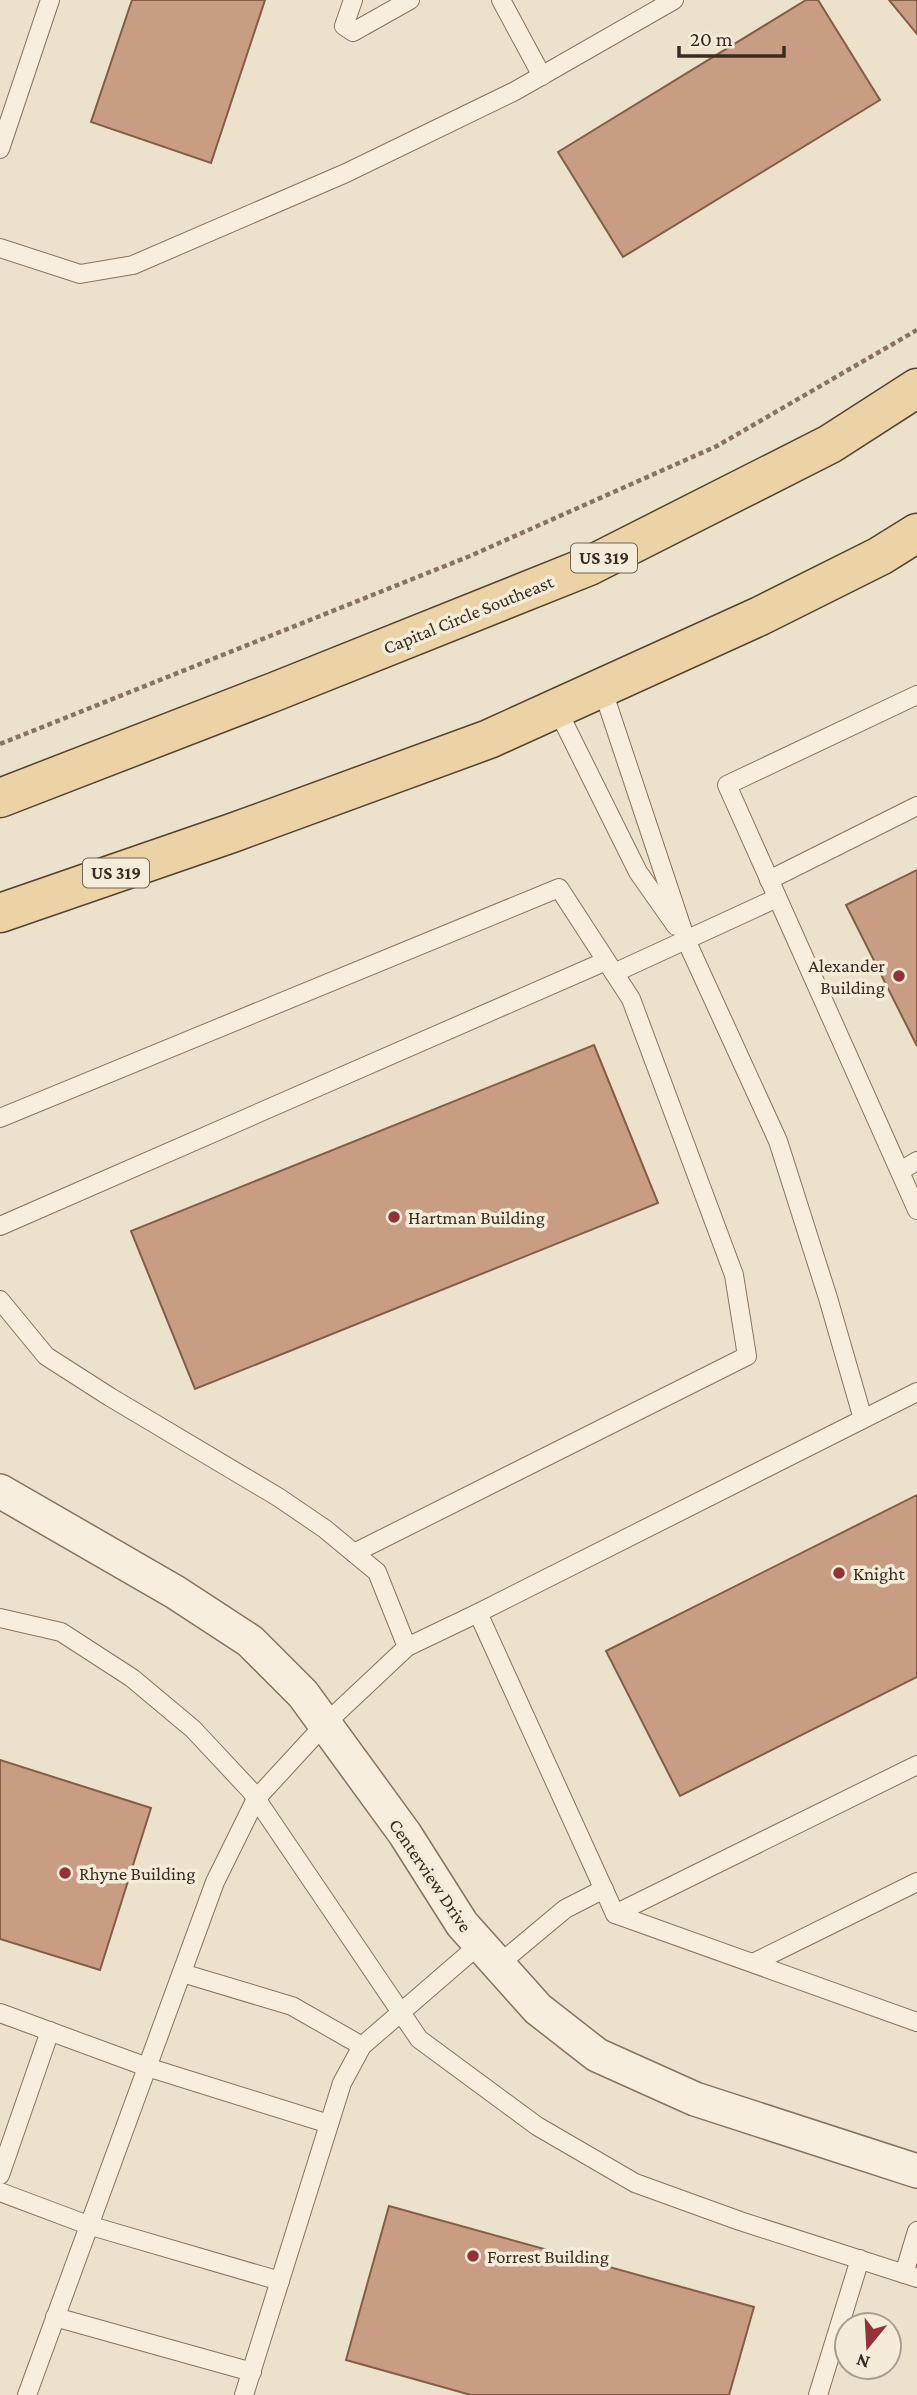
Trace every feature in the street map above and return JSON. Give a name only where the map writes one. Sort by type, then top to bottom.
[{"type":"main road","name":"Capital Circle Southeast","points":[[0,798],[275,692],[589,566],[830,444],[917,388]]},
{"type":"main road","name":"US 319","points":[[0,914],[489,739],[760,616],[880,556],[917,533]]},
{"type":"street","name":"Centerview Drive","points":[[0,1490],[175,1592],[250,1641],[303,1694],[405,1834],[461,1924],[538,2009],[597,2055],[695,2099],[917,2172]]},
{"type":"lane","points":[[0,149],[50,0]]},
{"type":"lane","points":[[352,0],[344,26],[353,32],[410,0]]},
{"type":"lane","points":[[501,0],[542,76]]},
{"type":"lane","points":[[0,248],[80,274],[133,265],[346,173],[542,76],[674,0]]},
{"type":"lane","points":[[602,688],[686,940],[778,1141],[863,1419]]},
{"type":"lane","points":[[917,695],[727,785],[917,1210]]},
{"type":"lane","points":[[557,709],[638,872],[686,940]]},
{"type":"lane","points":[[769,880],[917,806]]},
{"type":"lane","points":[[0,1118],[559,888],[631,999],[734,1275],[747,1356],[354,1553]]},
{"type":"lane","points":[[0,1226],[610,967],[686,940],[777,898]]},
{"type":"lane","points":[[900,1171],[917,1161]]},
{"type":"lane","points":[[0,1300],[46,1356],[278,1497],[325,1529],[377,1572],[407,1647]]},
{"type":"lane","points":[[27,2395],[215,1882],[256,1798],[325,1724],[407,1647],[917,1392]]},
{"type":"lane","points":[[478,1613],[615,1914],[917,2022]]},
{"type":"lane","points":[[0,1618],[61,1632],[132,1678],[193,1729],[256,1798],[419,2039],[537,2126],[635,2183],[910,2276],[917,2231]]},
{"type":"lane","points":[[615,1914],[917,1765]]},
{"type":"lane","points":[[753,1963],[917,1882]]},
{"type":"lane","points":[[244,2395],[342,2082],[362,2046],[401,2012],[489,1954],[604,1889]]},
{"type":"lane","points":[[181,1973],[292,2006],[362,2046]]},
{"type":"lane","points":[[0,2013],[147,2067],[329,2124]]},
{"type":"lane","points":[[0,2175],[50,2031]]},
{"type":"lane","points":[[0,2192],[88,2225],[280,2281]]},
{"type":"lane","points":[[818,2395],[860,2259]]},
{"type":"lane","points":[[55,2317],[251,2372]]},
{"type":"path","points":[[0,744],[470,556],[717,446],[917,330]]},
{"type":"building","points":[[132,0],[265,0],[211,163],[91,122]]},
{"type":"building","points":[[806,0],[818,0],[880,100],[623,257],[558,152]]},
{"type":"building","points":[[889,0],[917,0],[917,34]]},
{"type":"building","name":"Alexander Building","points":[[917,870],[917,1046],[846,905]]},
{"type":"building","name":"Hartman Building","points":[[594,1045],[658,1203],[195,1389],[131,1231]]},
{"type":"building","name":"Knight","points":[[917,1495],[917,1677],[680,1796],[606,1651]]},
{"type":"building","name":"Rhyne Building","points":[[0,1760],[151,1808],[100,1970],[0,1939]]},
{"type":"building","name":"Forrest Building","points":[[389,2206],[754,2307],[729,2395],[471,2395],[346,2360]]},
{"type":"place","name":"Alexander Building","points":[[899,976]]},
{"type":"place","name":"Hartman Building","points":[[394,1217]]},
{"type":"place","name":"Knight","points":[[839,1573]]},
{"type":"place","name":"Rhyne Building","points":[[65,1873]]},
{"type":"place","name":"Forrest Building","points":[[473,2256]]}]
